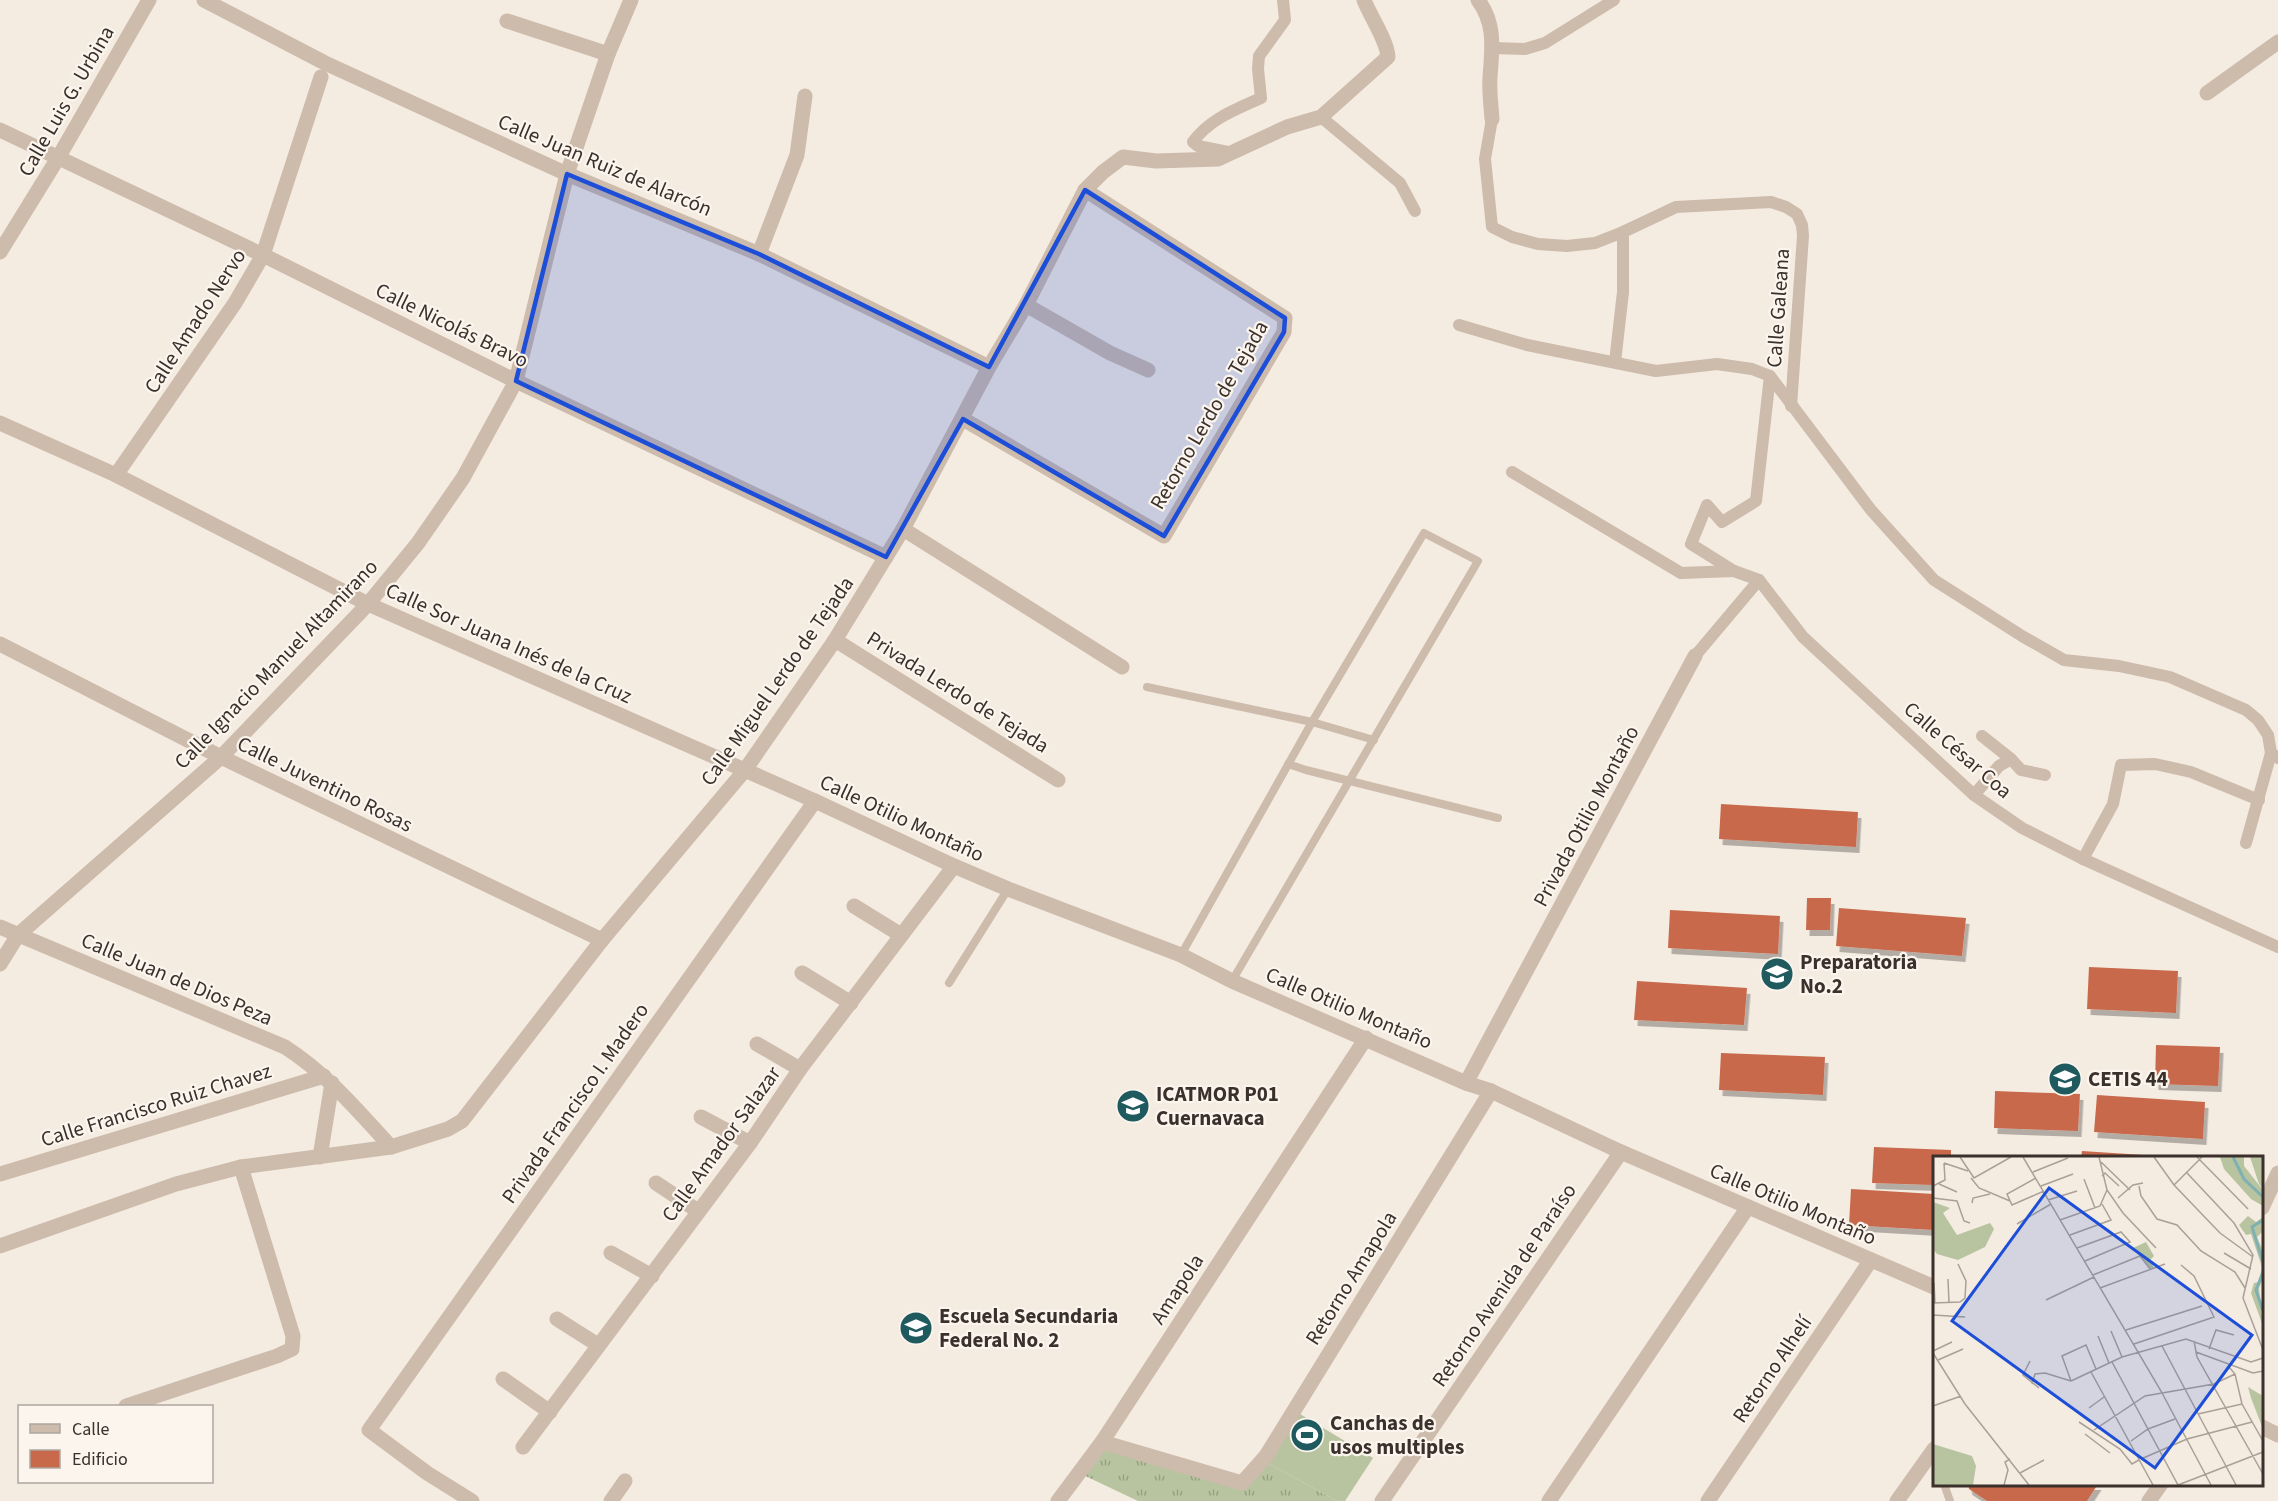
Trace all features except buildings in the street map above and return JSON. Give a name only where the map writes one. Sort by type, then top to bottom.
[{"type":"street","name":"Calle Luis G. Urbina","points":[[0,252],[58,159],[148,0]]},
{"type":"street","name":"Calle Juan Ruiz de Alarcón","points":[[204,0],[325,63],[567,174],[759,254],[989,367]]},
{"type":"street","name":"Calle Ignacio Manuel Altamirano","points":[[0,964],[18,936],[220,757],[368,604],[418,543],[463,478],[516,381],[567,174],[608,54],[631,0]]},
{"type":"street","points":[[1233,153],[1198,146],[1193,142],[1200,132],[1218,119],[1261,98],[1259,56],[1285,20],[1282,0]]},
{"type":"street","points":[[1085,190],[1123,157],[1156,161],[1218,159],[1287,127],[1321,117],[1388,57],[1387,45],[1377,30],[1364,0]]},
{"type":"street","points":[[1478,0],[1485,10],[1493,48],[1490,79],[1492,119],[1485,159],[1492,227],[1512,237],[1538,244],[1567,246],[1595,243],[1623,232],[1623,292],[1615,362]]},
{"type":"street","points":[[1493,48],[1525,50],[1545,43],[1614,0]]},
{"type":"street","points":[[507,21],[608,54]]},
{"type":"street","points":[[2207,93],[2278,42]]},
{"type":"street","name":"Calle Amado Nervo","points":[[116,475],[235,303],[263,255],[321,76]]},
{"type":"street","points":[[759,254],[798,155],[805,96]]},
{"type":"street","points":[[1321,117],[1400,183],[1415,211]]},
{"type":"street","name":"Calle Nicolás Bravo","points":[[0,130],[263,255],[516,381],[886,557]]},
{"type":"street","name":"Calle Miguel Lerdo de Tejada","points":[[0,1246],[176,1184],[241,1167],[391,1147],[448,1130],[462,1120],[602,940],[745,770],[835,640],[903,529],[989,367],[1026,304],[1085,190]]},
{"type":"street","name":"Retorno Lerdo de Tejada","points":[[963,419],[1164,536],[1284,332],[1285,318],[1085,190]]},
{"type":"street","name":"Calle Galeana","points":[[1623,232],[1676,207],[1771,202],[1797,214],[1802,225],[1803,236],[1791,406]]},
{"type":"street","points":[[1026,304],[1110,353],[1148,370]]},
{"type":"street","points":[[1459,325],[1527,345],[1656,371],[1717,364],[1752,369],[1770,376],[1871,510],[1934,580],[2064,660],[2119,666],[2170,677],[2246,710],[2258,720],[2268,735],[2275,756],[2247,843]]},
{"type":"street","points":[[1759,580],[1734,571],[1691,544],[1707,505],[1722,522],[1756,501],[1770,376]]},
{"type":"street","name":"Calle Sor Juana Inés de la Cruz","points":[[0,423],[116,475],[368,604],[745,770]]},
{"type":"street","points":[[1512,472],[1681,573],[1734,571]]},
{"type":"street","points":[[903,529],[1122,667]]},
{"type":"street","name":"Privada Otilio Montaño","points":[[1466,1083],[1695,656],[1759,580]]},
{"type":"street","name":"Calle César Coa","points":[[1759,580],[1803,636],[1974,795],[2022,828],[2084,859],[2278,947]]},
{"type":"street","name":"Privada Lerdo de Tejada","points":[[835,640],[1058,780]]},
{"type":"street","name":"Calle Juventino Rosas","points":[[0,644],[220,757],[602,940]]},
{"type":"street","points":[[1982,736],[2021,770],[2045,775]]},
{"type":"street","points":[[1974,795],[2000,766],[2011,759]]},
{"type":"street","points":[[2084,859],[2113,804],[2121,765],[2155,764],[2192,772],[2259,800]]},
{"type":"street","name":"Calle Otilio Montaño","points":[[745,770],[954,866],[1181,955],[1232,981],[1466,1083],[1491,1091],[1621,1152],[1933,1286]]},
{"type":"street","name":"Privada Francisco I. Madero","points":[[472,1501],[427,1473],[369,1430],[816,801]]},
{"type":"street","name":"Calle Amador Salazar","points":[[523,1447],[750,1143],[800,1069],[954,866]]},
{"type":"street","points":[[854,906],[901,935]]},
{"type":"street","name":"Calle Juan de Dios Peza","points":[[0,927],[285,1047],[328,1079],[391,1147]]},
{"type":"street","points":[[802,974],[851,1004]]},
{"type":"street","name":"Amapola","points":[[1058,1501],[1102,1442],[1366,1038]]},
{"type":"street","points":[[757,1044],[800,1069]]},
{"type":"street","points":[[320,1157],[328,1079]]},
{"type":"street","name":"Calle Francisco Ruiz Chavez","points":[[0,1174],[328,1079]]},
{"type":"street","name":"Retorno Amapola","points":[[1102,1442],[1242,1483],[1266,1456],[1491,1091]]},
{"type":"street","points":[[701,1117],[750,1143]]},
{"type":"street","name":"Retorno Avenida de Paraíso","points":[[1382,1501],[1621,1152]]},
{"type":"street","points":[[129,1405],[277,1356],[292,1348],[293,1336],[241,1167]]},
{"type":"street","points":[[2263,1206],[2278,1173]]},
{"type":"street","points":[[656,1183],[698,1212]]},
{"type":"street","points":[[1550,1501],[1748,1207]]},
{"type":"street","points":[[611,1253],[652,1276]]},
{"type":"street","name":"Retorno Alhelí","points":[[1708,1501],[1872,1260]]},
{"type":"street","points":[[557,1319],[598,1345]]},
{"type":"street","points":[[503,1379],[550,1412]]},
{"type":"street","points":[[2263,1428],[2278,1435]]},
{"type":"street","points":[[1897,1501],[1933,1453]]},
{"type":"street","points":[[611,1501],[626,1481]]},
{"type":"street","points":[[2149,1501],[2160,1486]]},
{"type":"lane","points":[[1181,955],[1312,722],[1424,533],[1478,561],[1232,981]]},
{"type":"lane","points":[[1147,687],[1312,722],[1374,740]]},
{"type":"lane","points":[[1288,764],[1306,771],[1498,818]]},
{"type":"lane","points":[[949,982],[1008,889]]},
{"type":"lane","points":[[1944,1486],[1950,1501]]},
{"type":"highlighted area","points":[[567,174],[759,254],[989,367],[1085,190],[1285,318],[1284,332],[1164,536],[963,419],[886,557],[516,381]]},
{"type":"green space","name":"Canchas de usos multiples","points":[[1295,1411],[1373,1458],[1345,1501],[1337,1501],[1262,1460]]},
{"type":"green space","points":[[1102,1442],[1242,1483],[1262,1460],[1337,1501],[1138,1501],[1079,1473]]},
{"type":"place","name":"Preparatoria No.2","points":[[1777,974]]},
{"type":"place","name":"CETIS 44","points":[[2065,1079]]},
{"type":"place","name":"ICATMOR P01 Cuernavaca","points":[[1133,1106]]},
{"type":"place","name":"Escuela Secundaria Federal No. 2","points":[[916,1328]]},
{"type":"place","name":"Canchas de usos multiples","points":[[1307,1435]]}]
